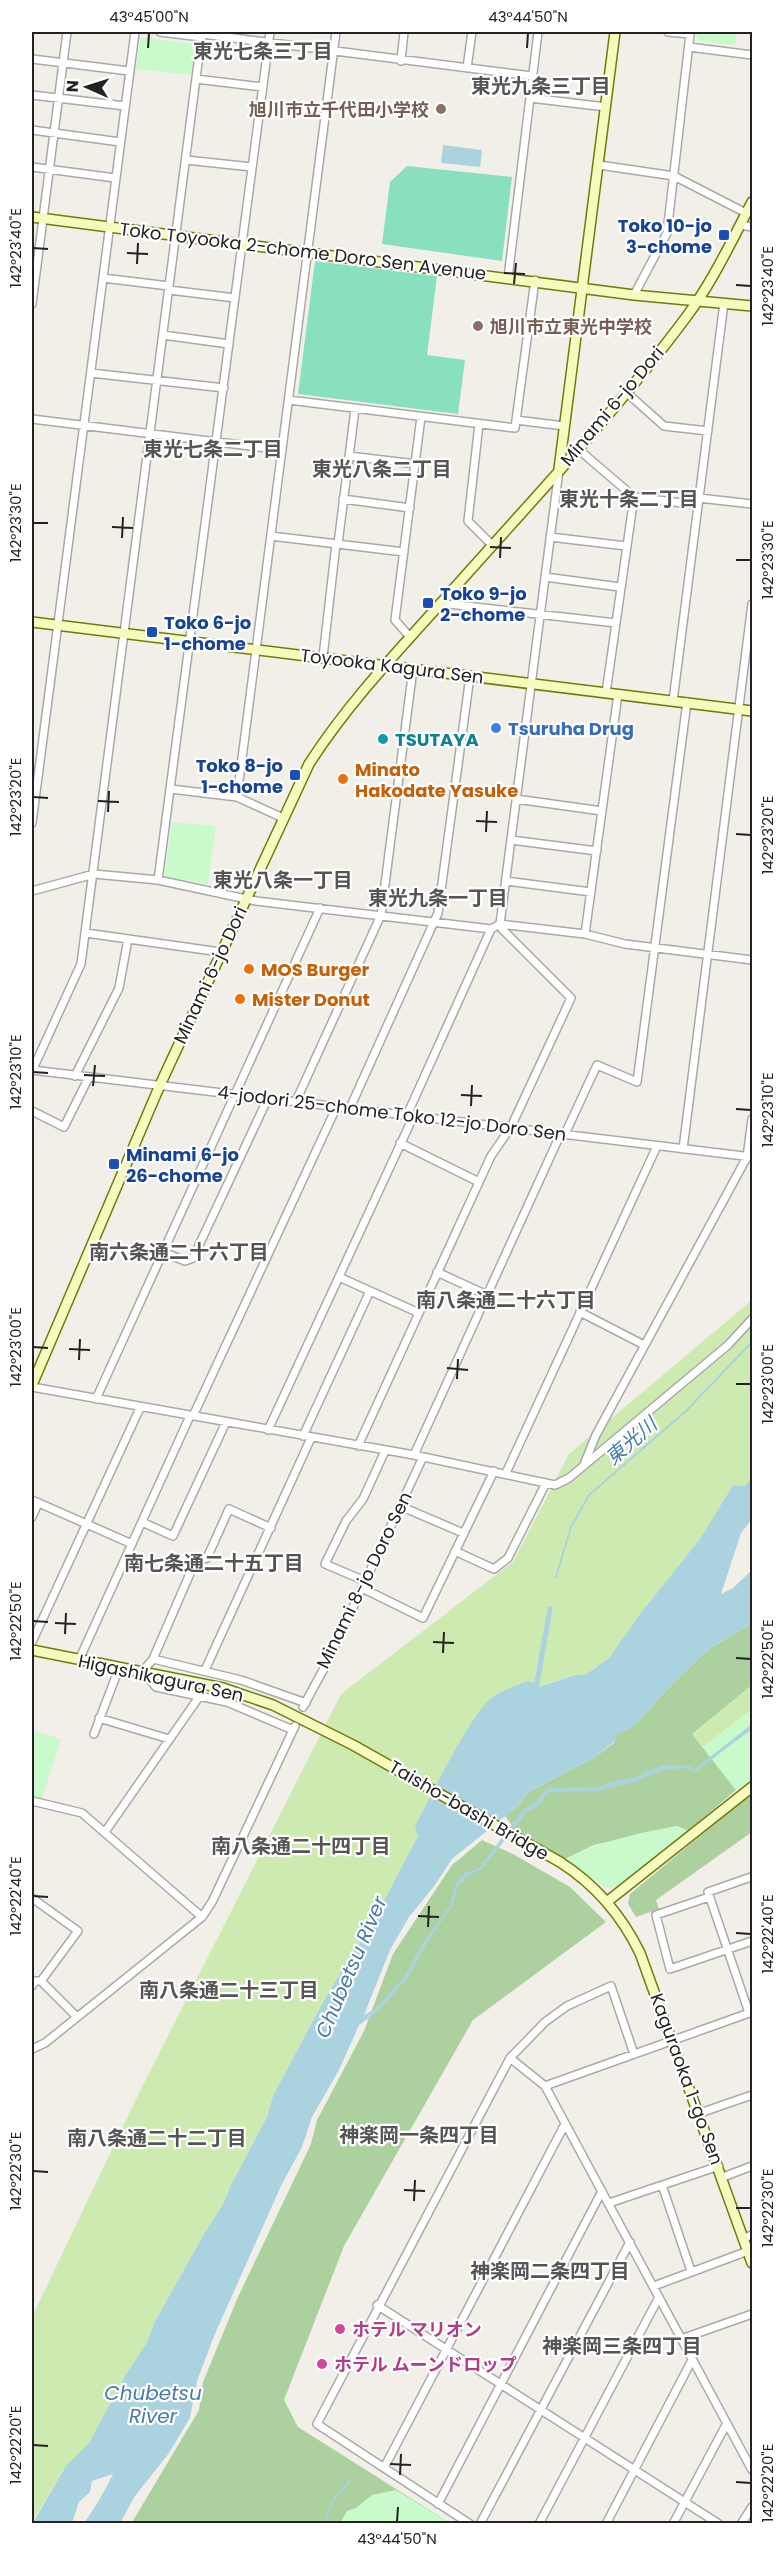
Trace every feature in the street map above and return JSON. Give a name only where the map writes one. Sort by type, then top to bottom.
[{"type":"street","points":[[32,304],[67,32]]},
{"type":"street","points":[[32,823],[135,32]]},
{"type":"street","points":[[160,32],[202,34],[532,76]]},
{"type":"street","points":[[158,880],[270,32]]},
{"type":"street","points":[[237,797],[336,32]]},
{"type":"street","points":[[401,61],[405,32]]},
{"type":"street","points":[[467,68],[472,32]]},
{"type":"street","points":[[508,278],[538,32]]},
{"type":"street","points":[[358,1446],[491,1156],[511,1127],[571,998],[502,929],[500,924],[615,32]]},
{"type":"street","points":[[634,295],[667,232],[690,34],[668,32]]},
{"type":"street","points":[[32,1071],[81,964],[202,34]]},
{"type":"street","points":[[689,47],[753,55]]},
{"type":"street","points":[[32,59],[129,71]]},
{"type":"street","points":[[196,79],[263,87]]},
{"type":"street","points":[[32,95],[125,106]]},
{"type":"street","points":[[530,98],[606,107]]},
{"type":"street","points":[[32,130],[120,142]]},
{"type":"street","points":[[186,160],[252,167]]},
{"type":"street","points":[[598,165],[674,176],[747,213]]},
{"type":"street","points":[[32,167],[115,178]]},
{"type":"street","name":"Minami 6-jo Dori","points":[[32,1386],[160,1085],[282,818],[320,747],[410,637],[626,392],[697,302],[753,202]]},
{"type":"street","name":"Toko Toyooka 2-chome Doro Sen Avenue","points":[[32,217],[535,280],[634,295],[753,306]]},
{"type":"street","points":[[740,225],[753,227]]},
{"type":"street","points":[[103,278],[235,298]]},
{"type":"street","points":[[289,400],[515,428],[535,280]]},
{"type":"street","points":[[674,701],[724,303]]},
{"type":"street","points":[[163,335],[230,344]]},
{"type":"street","points":[[91,373],[224,388]]},
{"type":"street","points":[[626,392],[664,426],[708,431]]},
{"type":"street","points":[[323,657],[355,409]]},
{"type":"street","points":[[410,637],[395,620],[421,417]]},
{"type":"street","points":[[32,419],[282,450]]},
{"type":"street","points":[[516,420],[564,426]]},
{"type":"street","points":[[479,424],[468,521],[491,544]]},
{"type":"street","points":[[578,449],[634,497],[753,504]]},
{"type":"street","points":[[349,456],[416,464]]},
{"type":"street","points":[[606,693],[634,497]]},
{"type":"street","points":[[343,499],[410,507]]},
{"type":"street","points":[[271,536],[404,552]]},
{"type":"street","points":[[550,537],[626,546]]},
{"type":"street","points":[[545,577],[620,586]]},
{"type":"street","points":[[440,603],[616,623]]},
{"type":"street","points":[[683,1149],[753,604]]},
{"type":"street","name":"Toyooka Kagura Sen","points":[[32,622],[753,711]]},
{"type":"street","points":[[296,1101],[381,915],[413,669]]},
{"type":"street","points":[[350,1108],[438,913],[470,676]]},
{"type":"street","points":[[585,934],[618,694]]},
{"type":"street","points":[[414,1455],[487,1295],[597,1065],[637,1082],[687,702]]},
{"type":"street","points":[[32,754],[40,755]]},
{"type":"street","points":[[171,789],[237,797],[282,818]]},
{"type":"street","points":[[516,799],[602,812]]},
{"type":"street","points":[[511,840],[597,851]]},
{"type":"street","points":[[32,891],[94,874],[158,880],[245,898],[491,929],[500,924],[585,934],[625,944],[753,960]]},
{"type":"street","points":[[506,881],[591,892]]},
{"type":"street","points":[[96,1399],[320,908]]},
{"type":"street","points":[[268,1430],[400,1143],[491,929]]},
{"type":"street","points":[[86,933],[220,952]]},
{"type":"street","points":[[75,1076],[119,988],[128,939]]},
{"type":"street","name":"4-jodori 25-chome Toko 12-jo Doro Sen","points":[[32,1071],[750,1157]]},
{"type":"street","points":[[32,1112],[64,1127],[89,1077]]},
{"type":"street","points":[[163,1252],[185,1261],[193,1258],[268,1098]]},
{"type":"street","points":[[79,1660],[337,1106]]},
{"type":"street","points":[[584,1464],[596,1435],[644,1345],[750,1157],[753,1119]]},
{"type":"street","points":[[400,1143],[480,1182]]},
{"type":"street","points":[[506,1473],[657,1146]]},
{"type":"street","points":[[437,1272],[487,1295]]},
{"type":"street","points":[[339,1277],[419,1313]]},
{"type":"street","points":[[153,1659],[205,1670],[271,1528],[307,1437],[370,1291]]},
{"type":"street","points":[[580,1312],[644,1345]]},
{"type":"street","points":[[32,1386],[140,1408],[414,1455],[546,1483],[560,1483],[728,1345],[753,1318]]},
{"type":"street","points":[[32,1642],[84,1524],[140,1408]]},
{"type":"street","points":[[142,1522],[173,1536],[226,1422]]},
{"type":"street","points":[[385,1451],[363,1499],[346,1521],[325,1564],[423,1618],[494,1471]]},
{"type":"street","name":"Minami 8-jo Doro Sen","points":[[205,1670],[269,1688],[304,1705],[328,1661],[423,1458]]},
{"type":"street","points":[[454,1551],[494,1569],[508,1558],[546,1483]]},
{"type":"street","points":[[32,1517],[35,1501],[132,1544]]},
{"type":"street","points":[[400,1506],[463,1533]]},
{"type":"street","points":[[32,2049],[45,2043],[202,1917],[212,1902],[294,1728],[227,1702],[156,1687],[143,1671],[153,1659],[195,1562],[207,1558],[229,1509],[271,1528]]},
{"type":"street","name":"Higashikagura Sen","points":[[32,1650],[223,1688],[273,1705],[353,1745]]},
{"type":"street","points":[[94,1734],[119,1668]]},
{"type":"street","points":[[105,1832],[199,1697]]},
{"type":"street","points":[[99,1718],[169,1739]]},
{"type":"street","name":"Taisho-bashi Bridge","points":[[353,1745],[560,1862],[583,1878],[608,1901]]},
{"type":"street","points":[[608,1901],[753,1787]]},
{"type":"street","points":[[32,1801],[82,1813],[202,1917]]},
{"type":"street","points":[[545,2086],[751,2012],[708,1892],[752,1877]]},
{"type":"street","points":[[709,1897],[656,1915],[670,1969],[753,1941]]},
{"type":"street","points":[[32,1898],[78,1931],[41,1981]]},
{"type":"street","name":"Kaguraoka 1-go Sen","points":[[608,1901],[629,1931],[640,1953],[723,2177],[748,2237],[748,2251],[753,2263]]},
{"type":"street","points":[[32,1986],[35,1981],[41,1981],[77,2017]]},
{"type":"street","points":[[470,2523],[317,2424],[377,2305],[510,2058],[545,2022],[567,2006],[611,1986],[633,2054]]},
{"type":"street","points":[[510,2058],[545,2086],[753,2470]]},
{"type":"street","points":[[700,2113],[753,2095]]},
{"type":"street","points":[[384,2468],[565,2124]]},
{"type":"street","points":[[609,2203],[719,2166]]},
{"type":"street","points":[[723,2177],[753,2166]]},
{"type":"street","points":[[662,2185],[691,2271]]},
{"type":"street","points":[[438,2504],[602,2192]]},
{"type":"street","points":[[480,2523],[630,2242]]},
{"type":"street","points":[[654,2286],[748,2251]]},
{"type":"street","points":[[539,2523],[659,2297]]},
{"type":"street","points":[[377,2305],[719,2523]]},
{"type":"street","points":[[681,2339],[753,2314]]},
{"type":"street","points":[[606,2523],[692,2360]]},
{"type":"street","points":[[674,2523],[727,2423]]},
{"type":"street","points":[[741,2523],[753,2507]]},
{"type":"green space","points":[[694,32],[737,32],[735,45],[699,41]]},
{"type":"green space","points":[[140,37],[195,44],[191,75],[136,69]]},
{"type":"green space","points":[[407,166],[512,177],[502,261],[382,244],[390,182]]},
{"type":"green space","points":[[315,261],[437,276],[427,355],[465,360],[458,414],[298,394]]},
{"type":"green space","points":[[172,822],[216,826],[208,884],[168,877],[165,874]]},
{"type":"green space","points":[[752,1300],[752,1477],[745,1486],[733,1485],[700,1539],[640,1614],[609,1658],[585,1675],[574,1675],[538,1687],[553,1608],[548,1607],[534,1683],[492,1697],[478,1714],[442,1775],[418,1836],[399,1874],[371,1926],[318,2011],[273,2096],[267,2117],[223,2204],[154,2323],[147,2342],[125,2376],[89,2444],[66,2466],[32,2522],[32,2317],[137,2097],[341,1694],[513,1562],[569,1454]]},
{"type":"green space","points":[[752,1623],[752,1685],[692,1734],[736,1790],[688,1831],[677,1826],[594,1845],[565,1859],[516,1831],[505,1816],[519,1805],[527,1793],[595,1757],[615,1742],[615,1735],[635,1725],[673,1683],[709,1649]]},
{"type":"green space","points":[[752,1685],[752,1709],[703,1747],[692,1734]]},
{"type":"green space","points":[[752,1709],[752,1779],[736,1790],[703,1747]]},
{"type":"green space","points":[[32,1730],[61,1739],[41,1801],[32,1799]]},
{"type":"green space","points":[[752,1793],[752,1832],[656,1900],[659,1909],[636,1917],[628,1904],[630,1894]]},
{"type":"green space","points":[[677,1826],[688,1831],[617,1887],[606,1888],[565,1859],[620,1838]]},
{"type":"green space","points":[[482,1840],[513,1854],[570,1887],[606,1922],[473,2020],[344,2246],[284,2400],[298,2427],[450,2523],[131,2524],[199,2410],[203,2382],[238,2297],[311,2144],[317,2120],[364,2031],[393,1954],[452,1865]]},
{"type":"green space","points":[[396,2490],[450,2523],[340,2523],[347,2511],[356,2508],[372,2495]]},
{"type":"water","points":[[443,145],[482,150],[480,167],[441,163]]},
{"type":"water","name":"Chubetsu River","points":[[752,1477],[752,1519],[741,1533],[721,1594],[733,1588],[752,1570],[752,1623],[709,1649],[673,1683],[635,1725],[616,1735],[615,1741],[595,1757],[527,1793],[519,1805],[452,1859],[435,1885],[409,1917],[390,1950],[364,2015],[375,2009],[403,1978],[424,1942],[450,1905],[456,1883],[465,1873],[479,1868],[524,1809],[536,1802],[547,1788],[597,1787],[633,1778],[662,1765],[686,1765],[695,1769],[752,1724],[752,1729],[695,1772],[684,1768],[663,1770],[634,1782],[596,1791],[547,1794],[538,1806],[527,1812],[482,1869],[466,1877],[458,1886],[453,1904],[407,1979],[376,2013],[359,2025],[339,2070],[312,2117],[302,2147],[281,2186],[214,2336],[197,2381],[190,2418],[169,2453],[135,2496],[120,2523],[84,2523],[113,2474],[92,2481],[90,2492],[79,2502],[72,2523],[32,2524],[66,2466],[89,2443],[125,2376],[147,2342],[154,2323],[223,2204],[267,2117],[273,2096],[318,2011],[371,1926],[418,1836],[415,1826],[463,1736],[494,1696],[527,1681],[534,1683],[548,1606],[553,1607],[539,1687],[575,1675],[585,1675],[609,1658],[640,1614],[700,1539],[733,1485],[745,1486]]},
{"type":"waterway","name":"東光川","points":[[556,1577],[571,1527],[589,1495],[686,1411],[752,1342]]},
{"type":"waterway","points":[[324,2524],[332,2502],[350,2481]]},
{"type":"place","name":"旭川市立千代田小学校","points":[[441,109]]},
{"type":"place","name":"Toko 10-jo 3-chome","points":[[724,235]]},
{"type":"place","name":"旭川市立東光中学校","points":[[478,326]]},
{"type":"place","name":"Toko 9-jo 2-chome","points":[[428,603]]},
{"type":"place","name":"Toko 6-jo 1-chome","points":[[152,632]]},
{"type":"place","name":"Tsuruha Drug","points":[[496,728]]},
{"type":"place","name":"TSUTAYA","points":[[383,739]]},
{"type":"place","name":"Toko 8-jo 1-chome","points":[[295,775]]},
{"type":"place","name":"Minato Hakodate Yasuke","points":[[343,779]]},
{"type":"place","name":"MOS Burger","points":[[249,969]]},
{"type":"place","name":"Mister Donut","points":[[240,999]]},
{"type":"place","name":"Minami 6-jo 26-chome","points":[[114,1164]]},
{"type":"place","name":"ホテル マリオン","points":[[340,2329]]},
{"type":"place","name":"ホテル ムーンドロップ","points":[[322,2364]]},
{"type":"district","name":"東光七条三丁目","points":[[263,51]]},
{"type":"district","name":"東光九条三丁目","points":[[541,86]]},
{"type":"district","name":"東光七条二丁目","points":[[213,449]]},
{"type":"district","name":"東光八条二丁目","points":[[382,469]]},
{"type":"district","name":"東光十条二丁目","points":[[629,499]]},
{"type":"district","name":"東光八条一丁目","points":[[283,880]]},
{"type":"district","name":"東光九条一丁目","points":[[438,898]]},
{"type":"district","name":"南六条通二十六丁目","points":[[179,1252]]},
{"type":"district","name":"南八条通二十六丁目","points":[[506,1300]]},
{"type":"district","name":"南七条通二十五丁目","points":[[214,1563]]},
{"type":"district","name":"南八条通二十四丁目","points":[[301,1846]]},
{"type":"district","name":"南八条通二十三丁目","points":[[229,1990]]},
{"type":"district","name":"神楽岡一条四丁目","points":[[419,2135]]},
{"type":"district","name":"南八条通二十二丁目","points":[[157,2138]]},
{"type":"district","name":"神楽岡二条四丁目","points":[[550,2271]]},
{"type":"district","name":"神楽岡三条四丁目","points":[[622,2346]]}]
